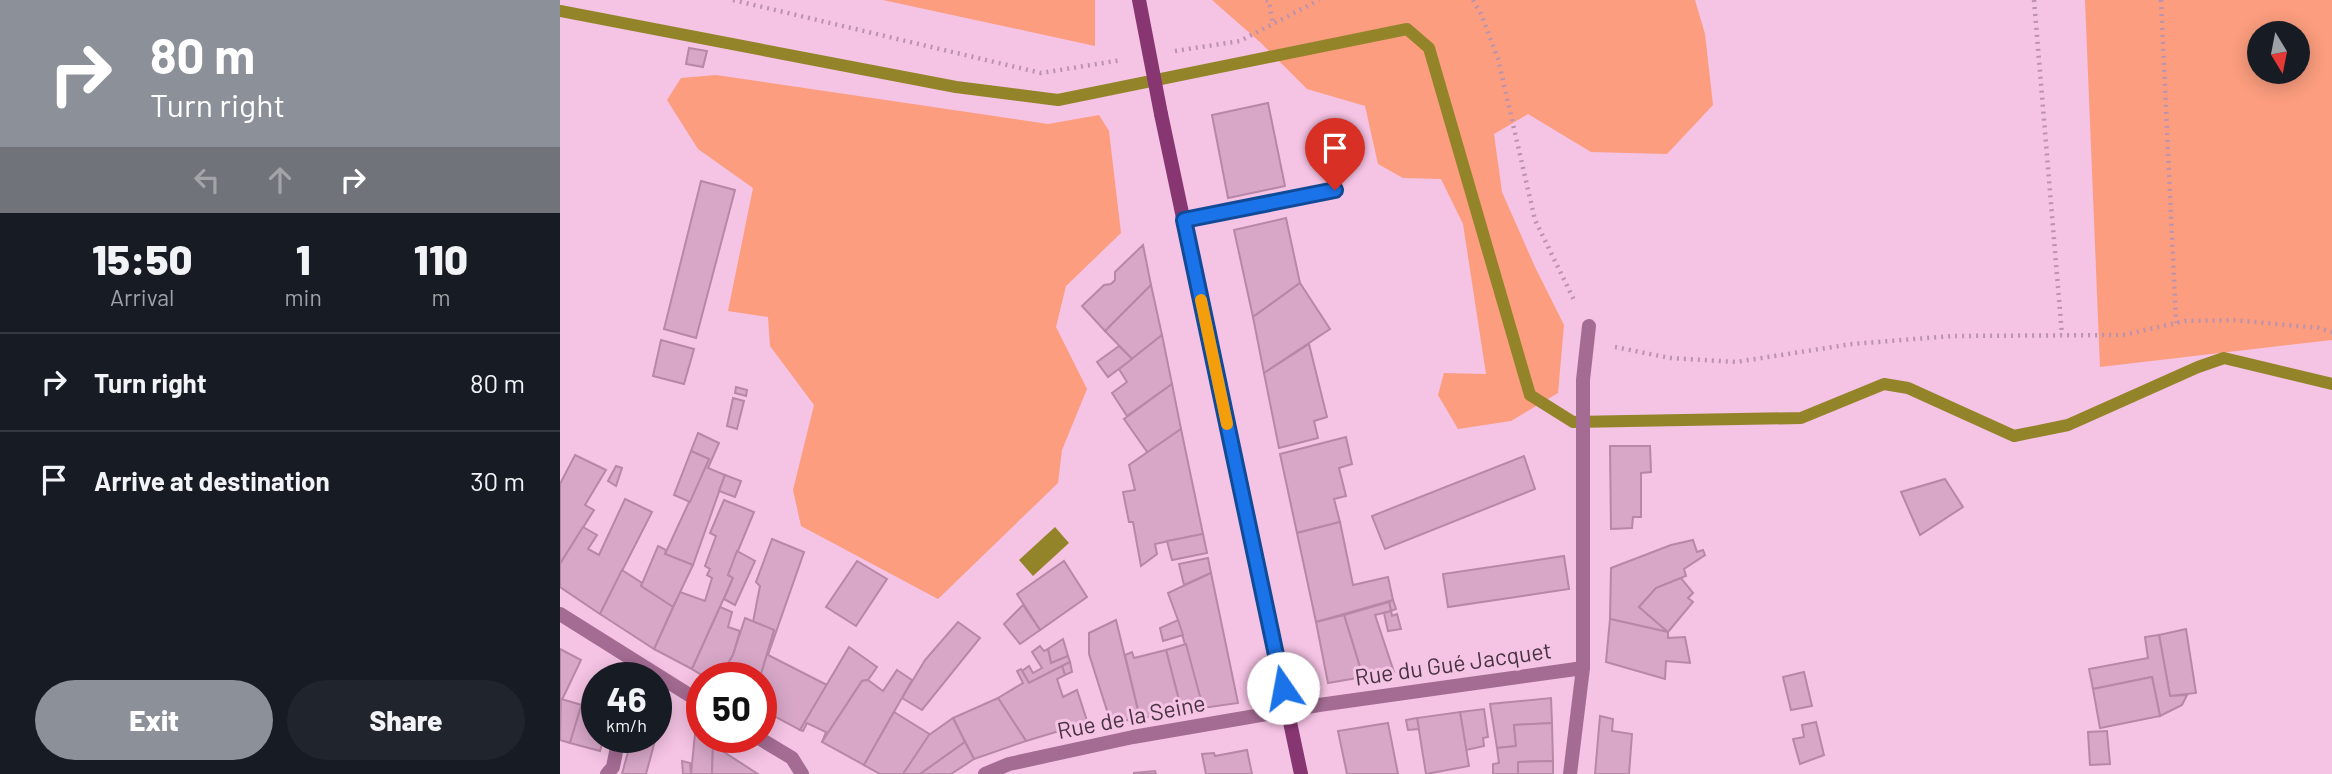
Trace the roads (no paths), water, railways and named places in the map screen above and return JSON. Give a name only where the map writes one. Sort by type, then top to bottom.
[{"type":"main road","points":[[1139,0],[1301,774]]},
{"type":"street","points":[[1184,220],[1335,190]]},
{"type":"street","name":"Rue du Gué Jacquet","points":[[1570,774],[1583,668],[1583,380],[1589,326]]},
{"type":"street","points":[[560,614],[623,662]]},
{"type":"street","name":"Rue du Gué Jacquet","points":[[1288,710],[1583,668]]},
{"type":"street","name":"Rue de la Seine","points":[[985,774],[1009,764],[1133,737],[1288,710]]},
{"type":"street","points":[[777,749],[792,758],[802,774]]},
{"type":"street","points":[[607,774],[613,767],[616,753]]},
{"type":"waterway","points":[[560,11],[956,87],[1058,100],[1407,29],[1429,48],[1530,395],[1573,422],[1801,418],[1884,384],[1908,388],[2014,436],[2068,425],[2224,358],[2332,384]]}]
